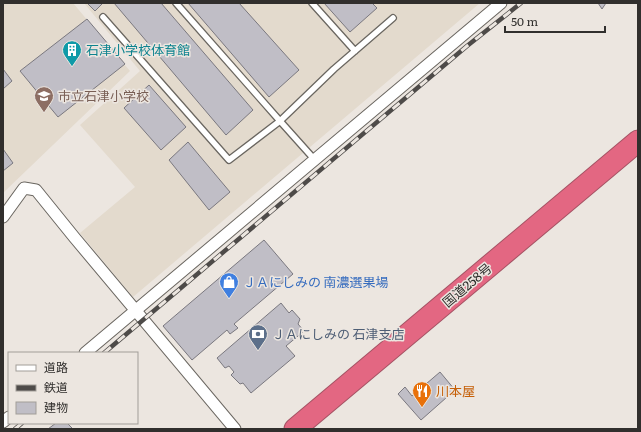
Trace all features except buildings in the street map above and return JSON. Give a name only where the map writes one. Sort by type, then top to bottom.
[{"type":"highway","name":"国道258号","points":[[295,429],[638,141]]},
{"type":"street","points":[[86,352],[501,3]]},
{"type":"street","points":[[3,217],[24,188],[36,190],[235,429]]},
{"type":"lane","points":[[176,3],[314,159]]},
{"type":"lane","points":[[312,3],[355,51]]},
{"type":"lane","points":[[103,17],[229,160],[280,121],[355,51],[393,18]]},
{"type":"shaded area","name":"市立石津小学校","points":[[3,3],[73,3],[130,71],[3,193]]},
{"type":"shaded area","points":[[84,3],[480,3],[133,297],[80,233],[135,187],[80,125],[140,71]]},
{"type":"railway","points":[[105,352],[467,46],[521,3]]},
{"type":"railway","points":[[15,429],[21,424]]},
{"type":"place","name":"石津小学校体育館","points":[[72,67]]},
{"type":"place","name":"市立石津小学校","points":[[44,113]]},
{"type":"place","name":"ＪＡにしみの 南濃選果場","points":[[229,299]]},
{"type":"place","name":"ＪＡにしみの 石津支店","points":[[258,351]]},
{"type":"place","name":"川本屋","points":[[422,408]]}]
